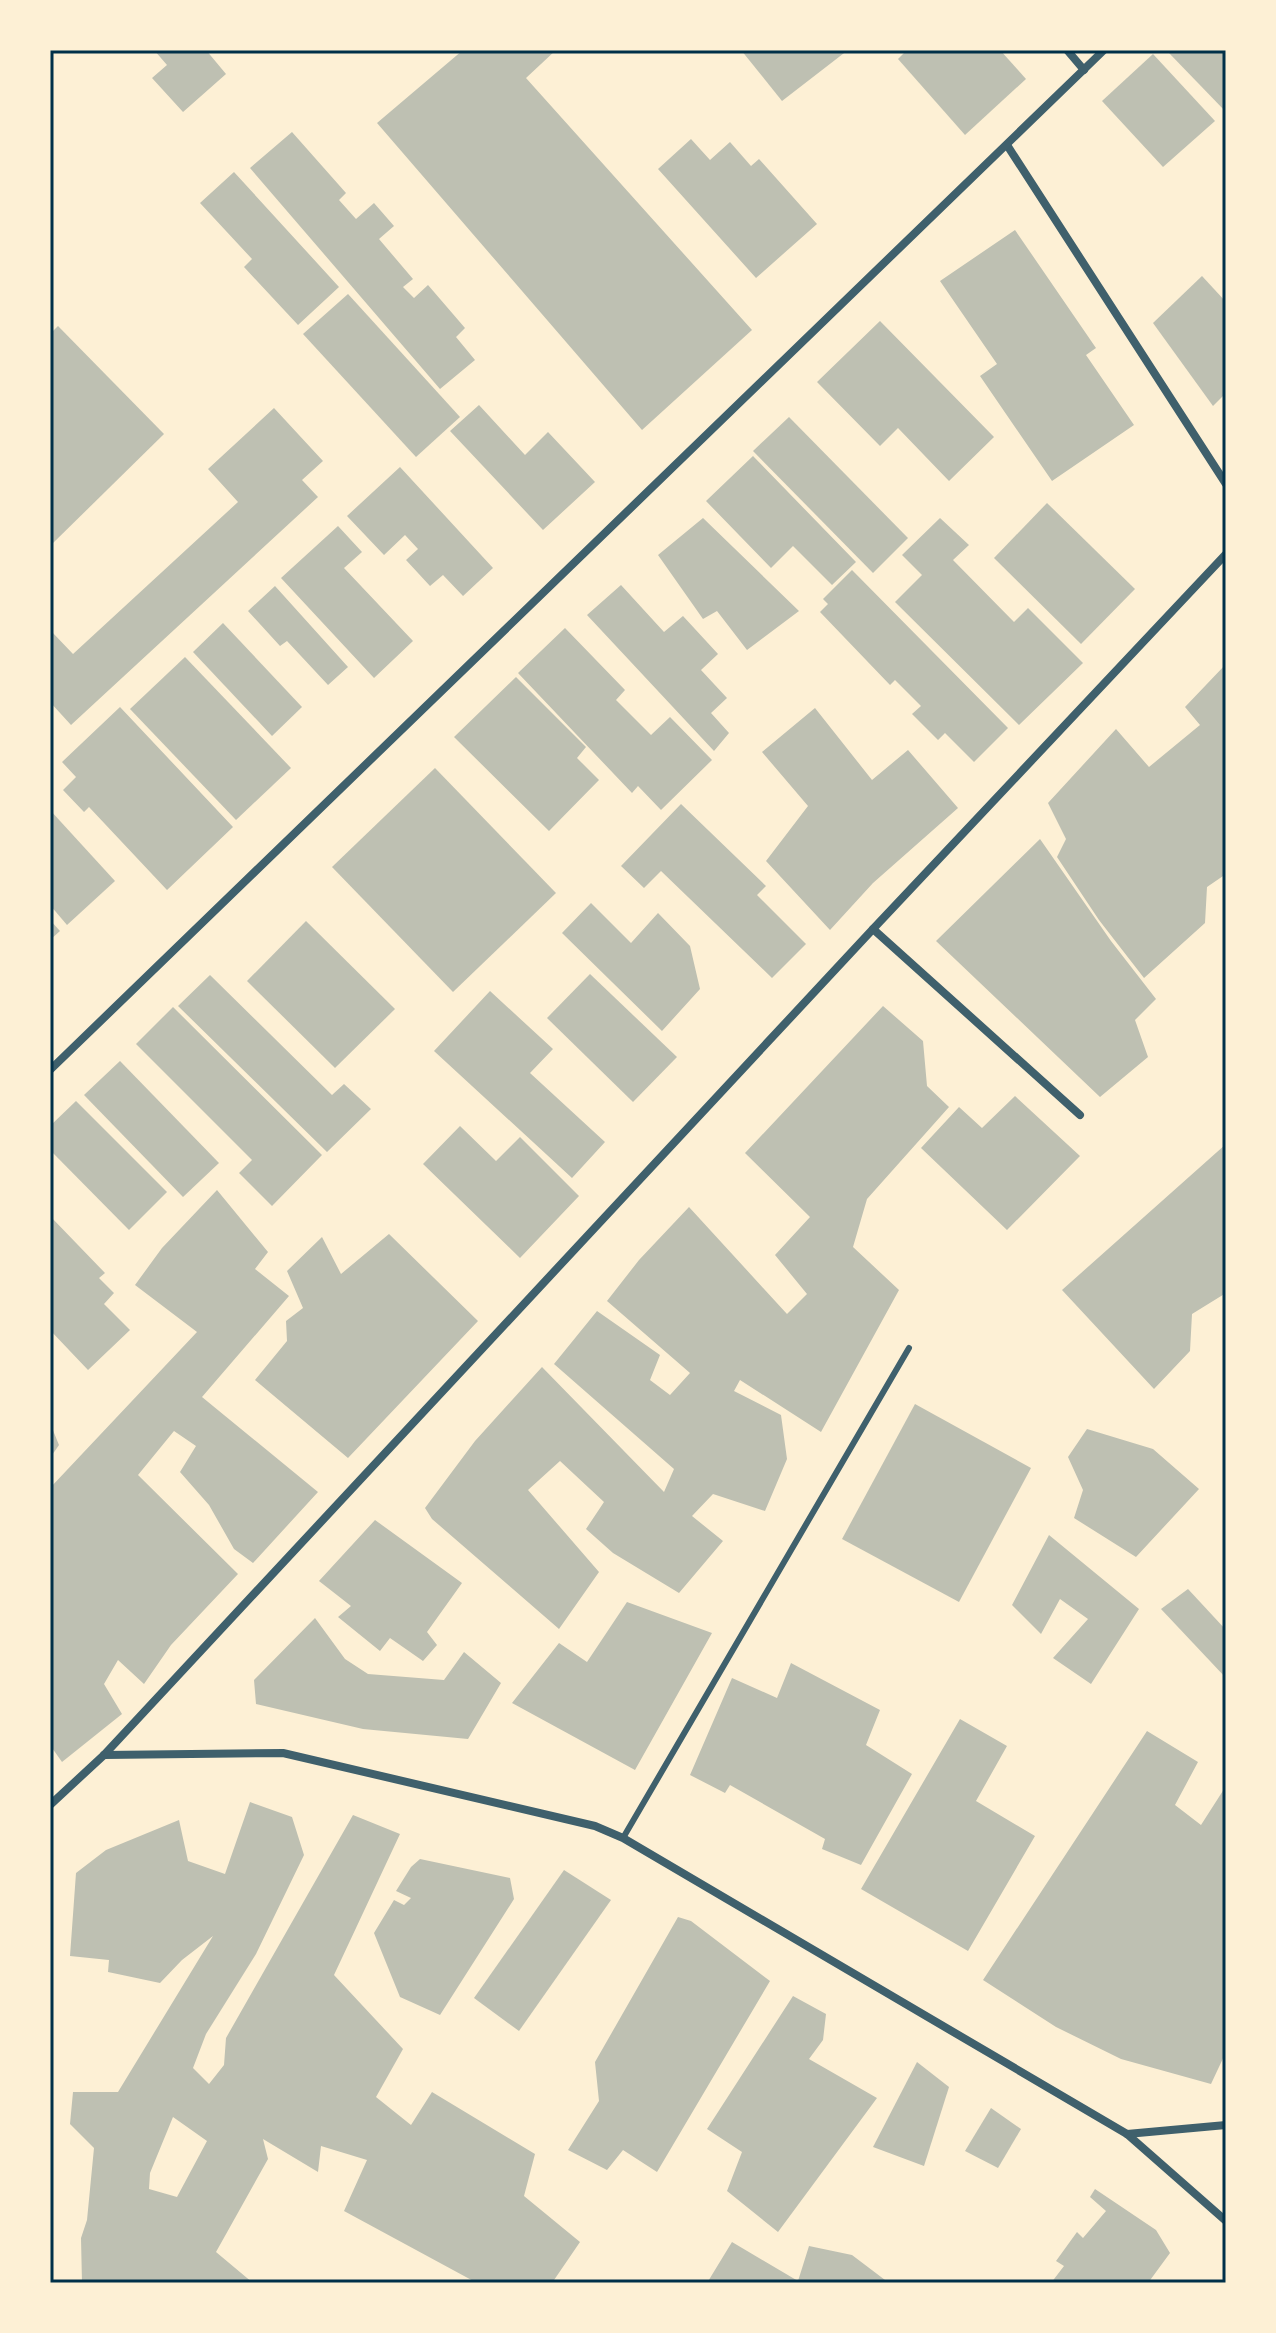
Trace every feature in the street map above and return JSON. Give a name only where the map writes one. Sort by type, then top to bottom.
[{"type":"street","points":[[1067,50],[1084,70]]},
{"type":"street","points":[[50,1070],[1104,50]]},
{"type":"street","points":[[1007,145],[1226,484]]},
{"type":"street","points":[[50,1805],[104,1755],[1226,554]]},
{"type":"street","points":[[873,929],[1080,1115]]},
{"type":"street","points":[[104,1755],[283,1753],[595,1826],[623,1838],[1127,2134],[1226,2221]]},
{"type":"street","points":[[1127,2134],[1226,2125]]},
{"type":"lane","points":[[623,1838],[909,1348]]},
{"type":"building","points":[[154,50],[206,50],[226,74],[183,112],[152,78],[167,65]]},
{"type":"building","points":[[463,50],[556,50],[526,78],[752,330],[642,430],[377,123]]},
{"type":"building","points":[[741,50],[848,50],[782,101]]},
{"type":"building","points":[[907,50],[1000,50],[1026,79],[965,135],[898,59]]},
{"type":"building","points":[[1173,50],[1226,50],[1226,112],[1169,53]]},
{"type":"building","points":[[1153,54],[1215,121],[1163,167],[1102,101]]},
{"type":"building","points":[[292,132],[346,193],[339,200],[356,219],[374,203],[394,226],[379,239],[413,279],[403,287],[414,298],[428,285],[465,328],[456,337],[475,360],[440,389],[250,168]]},
{"type":"building","points":[[691,139],[710,160],[730,142],[751,166],[759,159],[817,224],[756,278],[658,169]]},
{"type":"building","points":[[234,172],[339,287],[298,325],[244,267],[252,259],[200,203]]},
{"type":"building","points":[[1015,230],[1096,348],[1086,355],[1134,425],[1052,481],[980,376],[997,364],[940,281]]},
{"type":"building","points":[[1202,276],[1226,302],[1226,393],[1213,406],[1153,323]]},
{"type":"building","points":[[348,294],[460,417],[416,457],[303,334]]},
{"type":"building","points":[[880,321],[994,437],[949,481],[898,428],[880,446],[817,382]]},
{"type":"building","points":[[58,326],[164,434],[50,546],[50,334]]},
{"type":"building","points":[[479,405],[525,455],[548,432],[595,482],[543,530],[450,431]]},
{"type":"building","points":[[274,408],[323,461],[302,480],[318,497],[71,725],[50,702],[50,634],[52,632],[73,654],[238,502],[208,469]]},
{"type":"building","points":[[789,417],[908,538],[873,573],[753,451]]},
{"type":"building","points":[[753,456],[856,562],[832,585],[793,546],[771,568],[706,501]]},
{"type":"building","points":[[400,467],[493,568],[463,596],[443,575],[430,586],[406,560],[418,549],[405,535],[384,555],[347,516]]},
{"type":"building","points":[[1047,503],[1135,589],[1081,644],[994,558]]},
{"type":"building","points":[[703,518],[799,611],[747,650],[717,611],[703,619],[658,555]]},
{"type":"building","points":[[940,518],[969,545],[953,560],[1014,622],[1028,608],[1083,663],[1019,725],[895,602],[922,575],[902,555]]},
{"type":"building","points":[[338,526],[362,552],[344,568],[413,641],[374,678],[281,578]]},
{"type":"building","points":[[852,570],[1008,728],[974,762],[945,733],[938,740],[912,714],[921,706],[895,680],[890,685],[820,612],[828,604],[823,599]]},
{"type":"building","points":[[621,585],[664,632],[683,616],[718,654],[701,670],[727,698],[711,713],[729,733],[714,751],[587,615]]},
{"type":"building","points":[[275,586],[348,667],[328,685],[287,641],[280,646],[248,611]]},
{"type":"building","points":[[223,623],[302,707],[272,736],[193,652]]},
{"type":"building","points":[[565,628],[625,690],[616,700],[651,735],[670,717],[712,760],[661,810],[638,786],[632,793],[518,673]]},
{"type":"building","points":[[185,657],[291,768],[236,820],[130,709]]},
{"type":"building","points":[[1226,664],[1226,874],[1207,887],[1205,923],[1144,978],[1099,920],[1057,857],[1066,839],[1048,803],[1116,729],[1149,767],[1200,725],[1185,707]]},
{"type":"building","points":[[516,677],[586,747],[577,758],[599,780],[549,831],[454,737]]},
{"type":"building","points":[[120,707],[233,827],[167,890],[89,807],[84,812],[63,790],[76,777],[62,762]]},
{"type":"building","points":[[815,708],[872,780],[908,750],[958,808],[873,883],[830,930],[766,861],[808,806],[762,752]]},
{"type":"building","points":[[435,768],[556,893],[453,992],[332,867]]},
{"type":"building","points":[[681,804],[766,886],[757,895],[806,944],[772,978],[661,871],[644,888],[621,866]]},
{"type":"building","points":[[50,810],[115,881],[67,925],[50,905]]},
{"type":"building","points":[[1040,839],[1156,999],[1135,1020],[1148,1057],[1100,1097],[936,941]]},
{"type":"building","points":[[591,903],[631,943],[658,913],[690,946],[700,989],[662,1031],[562,933]]},
{"type":"building","points":[[50,920],[60,931],[50,940]]},
{"type":"building","points":[[306,921],[395,1009],[335,1068],[247,981]]},
{"type":"building","points":[[590,974],[677,1057],[633,1102],[547,1018]]},
{"type":"building","points":[[210,975],[332,1095],[344,1084],[371,1109],[327,1152],[178,1006]]},
{"type":"building","points":[[490,991],[553,1049],[530,1073],[605,1142],[572,1178],[434,1051]]},
{"type":"building","points":[[883,1006],[923,1041],[927,1086],[949,1107],[867,1199],[853,1247],[899,1290],[821,1432],[740,1380],[734,1391],[781,1415],[787,1459],[765,1511],[713,1494],[692,1516],[723,1541],[679,1593],[613,1553],[586,1529],[604,1502],[560,1461],[528,1490],[599,1572],[559,1629],[432,1519],[425,1508],[475,1441],[542,1367],[664,1492],[674,1469],[554,1364],[597,1311],[660,1355],[650,1380],[670,1395],[690,1373],[607,1301],[639,1260],[689,1207],[787,1314],[807,1294],[775,1255],[810,1217],[745,1153]]},
{"type":"building","points":[[173,1007],[322,1155],[272,1206],[239,1173],[252,1160],[136,1044]]},
{"type":"building","points":[[120,1061],[219,1163],[183,1197],[84,1095]]},
{"type":"building","points":[[1015,1096],[1080,1156],[1007,1230],[921,1148],[959,1107],[982,1128]]},
{"type":"building","points":[[76,1101],[167,1192],[129,1230],[50,1150],[50,1126]]},
{"type":"building","points":[[460,1126],[496,1161],[520,1137],[579,1196],[520,1258],[423,1164]]},
{"type":"building","points":[[1226,1144],[1226,1293],[1192,1314],[1190,1351],[1154,1389],[1062,1290]]},
{"type":"building","points":[[217,1190],[268,1252],[255,1269],[289,1296],[202,1397],[318,1492],[253,1563],[234,1549],[209,1505],[180,1472],[196,1446],[174,1431],[138,1475],[238,1574],[171,1645],[144,1684],[118,1660],[104,1684],[122,1714],[62,1762],[50,1745],[50,1488],[197,1332],[135,1285],[162,1248]]},
{"type":"building","points":[[50,1216],[105,1273],[99,1278],[114,1293],[104,1304],[130,1330],[88,1370],[50,1330]]},
{"type":"building","points":[[389,1234],[478,1321],[348,1458],[255,1380],[287,1341],[286,1321],[303,1308],[287,1271],[322,1237],[341,1274]]},
{"type":"building","points":[[915,1404],[1031,1468],[959,1602],[842,1539]]},
{"type":"building","points":[[50,1423],[59,1445],[50,1458]]},
{"type":"building","points":[[1087,1429],[1153,1449],[1199,1489],[1136,1557],[1074,1518],[1083,1490],[1068,1457]]},
{"type":"building","points":[[375,1520],[462,1583],[427,1632],[437,1645],[423,1661],[390,1638],[380,1651],[338,1617],[351,1606],[319,1581]]},
{"type":"building","points":[[1049,1535],[1139,1609],[1091,1684],[1053,1658],[1088,1619],[1060,1599],[1041,1634],[1012,1605]]},
{"type":"building","points":[[1188,1589],[1226,1630],[1226,1678],[1161,1609]]},
{"type":"building","points":[[627,1602],[712,1633],[635,1770],[512,1703],[559,1643],[587,1662]]},
{"type":"building","points":[[315,1618],[345,1659],[368,1674],[444,1680],[464,1652],[501,1683],[468,1739],[363,1729],[256,1704],[254,1680]]},
{"type":"building","points":[[791,1663],[880,1710],[866,1745],[912,1774],[861,1865],[822,1849],[825,1839],[730,1785],[725,1793],[690,1775],[732,1678],[777,1698]]},
{"type":"building","points":[[960,1719],[1007,1746],[976,1801],[1035,1836],[968,1951],[861,1889]]},
{"type":"building","points":[[1147,1731],[1198,1762],[1175,1805],[1201,1825],[1226,1786],[1226,2052],[1211,2084],[1121,2059],[1056,2027],[983,1980]]},
{"type":"building","points":[[250,1802],[292,1817],[304,1855],[256,1954],[206,2034],[193,2068],[209,2084],[224,2065],[226,2038],[353,1815],[400,1834],[334,1975],[403,2049],[376,2097],[411,2125],[432,2092],[535,2154],[524,2196],[580,2242],[552,2283],[477,2283],[344,2211],[367,2160],[321,2146],[318,2172],[263,2139],[268,2159],[216,2252],[253,2283],[82,2283],[81,2238],[87,2220],[94,2148],[70,2124],[73,2092],[118,2092],[213,1936],[182,1960],[160,1983],[108,1972],[109,1960],[70,1956],[76,1873],[106,1850],[179,1820],[188,1861],[225,1874]],"holes":[[[173,2117],[207,2141],[177,2197],[149,2189],[150,2173]]]},
{"type":"building","points":[[420,1859],[510,1878],[514,1899],[440,2015],[400,1997],[374,1933],[394,1900],[404,1905],[411,1898],[396,1891]]},
{"type":"building","points":[[564,1870],[611,1900],[519,2031],[474,1998]]},
{"type":"building","points":[[678,1917],[691,1921],[770,1981],[657,2172],[623,2150],[607,2170],[568,2150],[599,2101],[595,2062]]},
{"type":"building","points":[[793,1996],[826,2014],[823,2040],[809,2059],[877,2098],[778,2232],[727,2191],[742,2152],[707,2129]]},
{"type":"building","points":[[917,2062],[949,2087],[924,2166],[873,2147]]},
{"type":"building","points":[[991,2108],[1021,2129],[998,2168],[965,2151]]},
{"type":"building","points":[[1095,2189],[1156,2230],[1170,2253],[1148,2283],[1051,2283],[1064,2266],[1056,2261],[1077,2232],[1083,2238],[1106,2211],[1090,2197]]},
{"type":"building","points":[[732,2242],[798,2281],[809,2246],[852,2255],[889,2283],[707,2283]]}]
